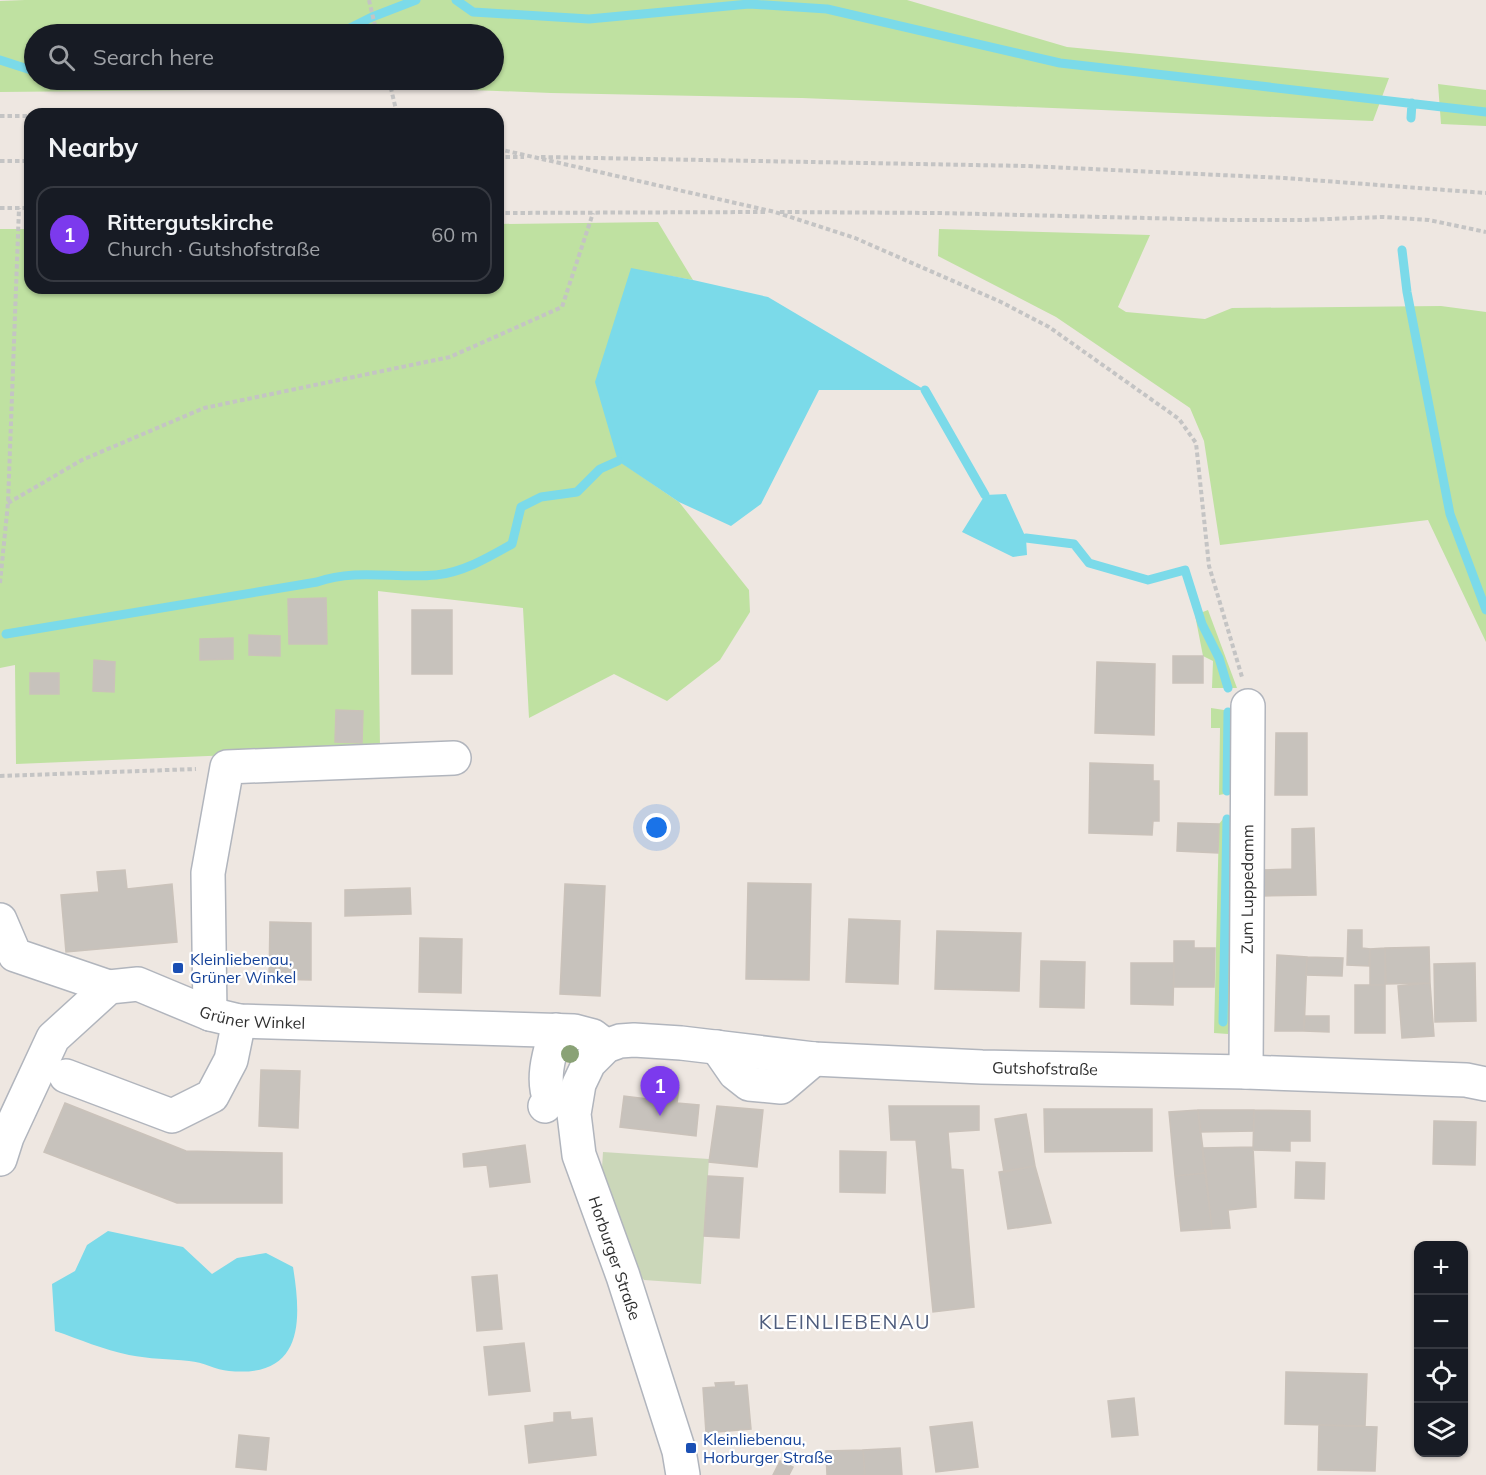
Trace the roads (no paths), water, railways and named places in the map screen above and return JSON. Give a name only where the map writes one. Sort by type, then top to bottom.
[{"type":"street","name":"Zum Luppedamm","points":[[1246,1072],[1248,706]]},
{"type":"street","points":[[66,1077],[172,1116],[212,1096],[231,1060],[224,1018],[208,873],[227,767],[454,758]]},
{"type":"street","points":[[0,920],[15,955],[109,987],[53,1038],[7,1137],[0,1158]]},
{"type":"street","name":"Grüner Winkel","points":[[109,987],[138,984],[224,1018],[574,1030],[593,1036],[606,1046]]},
{"type":"street","points":[[545,1106],[550,1101],[547,1066],[555,1030]]},
{"type":"street","name":"Gutshofstraße","points":[[606,1046],[620,1041],[634,1040],[814,1059],[982,1067],[1246,1072],[1466,1080],[1486,1084]]},
{"type":"street","name":"Horburger Straße","points":[[606,1046],[589,1063],[579,1084],[574,1114],[579,1155],[623,1276],[679,1451],[683,1475]]},
{"type":"water","points":[[631,268],[768,297],[925,390],[819,390],[761,504],[731,526],[679,502],[618,461],[595,382]]},
{"type":"water","points":[[1006,494],[1026,538],[1027,555],[1013,557],[962,532],[985,495]]},
{"type":"water","points":[[108,1231],[183,1247],[212,1274],[237,1258],[266,1253],[293,1267],[297,1307],[296,1326],[292,1342],[284,1356],[271,1365],[253,1371],[229,1371],[194,1362],[120,1353],[55,1331],[52,1284],[75,1271],[87,1245]]},
{"type":"waterway","points":[[358,24],[416,0]]},
{"type":"waterway","points":[[456,0],[473,12],[589,19],[749,4],[827,9],[1060,63],[1486,112]]},
{"type":"waterway","points":[[0,60],[24,68]]},
{"type":"waterway","points":[[1411,118],[1412,103]]},
{"type":"waterway","points":[[1402,250],[1407,292],[1450,514],[1486,610]]},
{"type":"waterway","points":[[925,390],[985,495]]},
{"type":"waterway","points":[[6,634],[332,578],[362,575],[421,576],[456,571],[512,544],[521,507],[541,497],[577,492],[600,469],[618,461]]},
{"type":"waterway","points":[[1026,538],[1074,544],[1089,563],[1148,580],[1185,570],[1202,624],[1219,658],[1228,688]]},
{"type":"waterway","points":[[1227,791],[1228,712]]},
{"type":"waterway","points":[[1223,1022],[1227,819]]},
{"type":"place","name":"Kleinliebenau, Grüner Winkel","points":[[178,968]]},
{"type":"place","name":"Rittergutskirche","points":[[660,1116]]},
{"type":"place","name":"Kleinliebenau, Horburger Straße","points":[[691,1448]]},
{"type":"district","name":"KLEINLIEBENAU","points":[[845,1322]]}]
